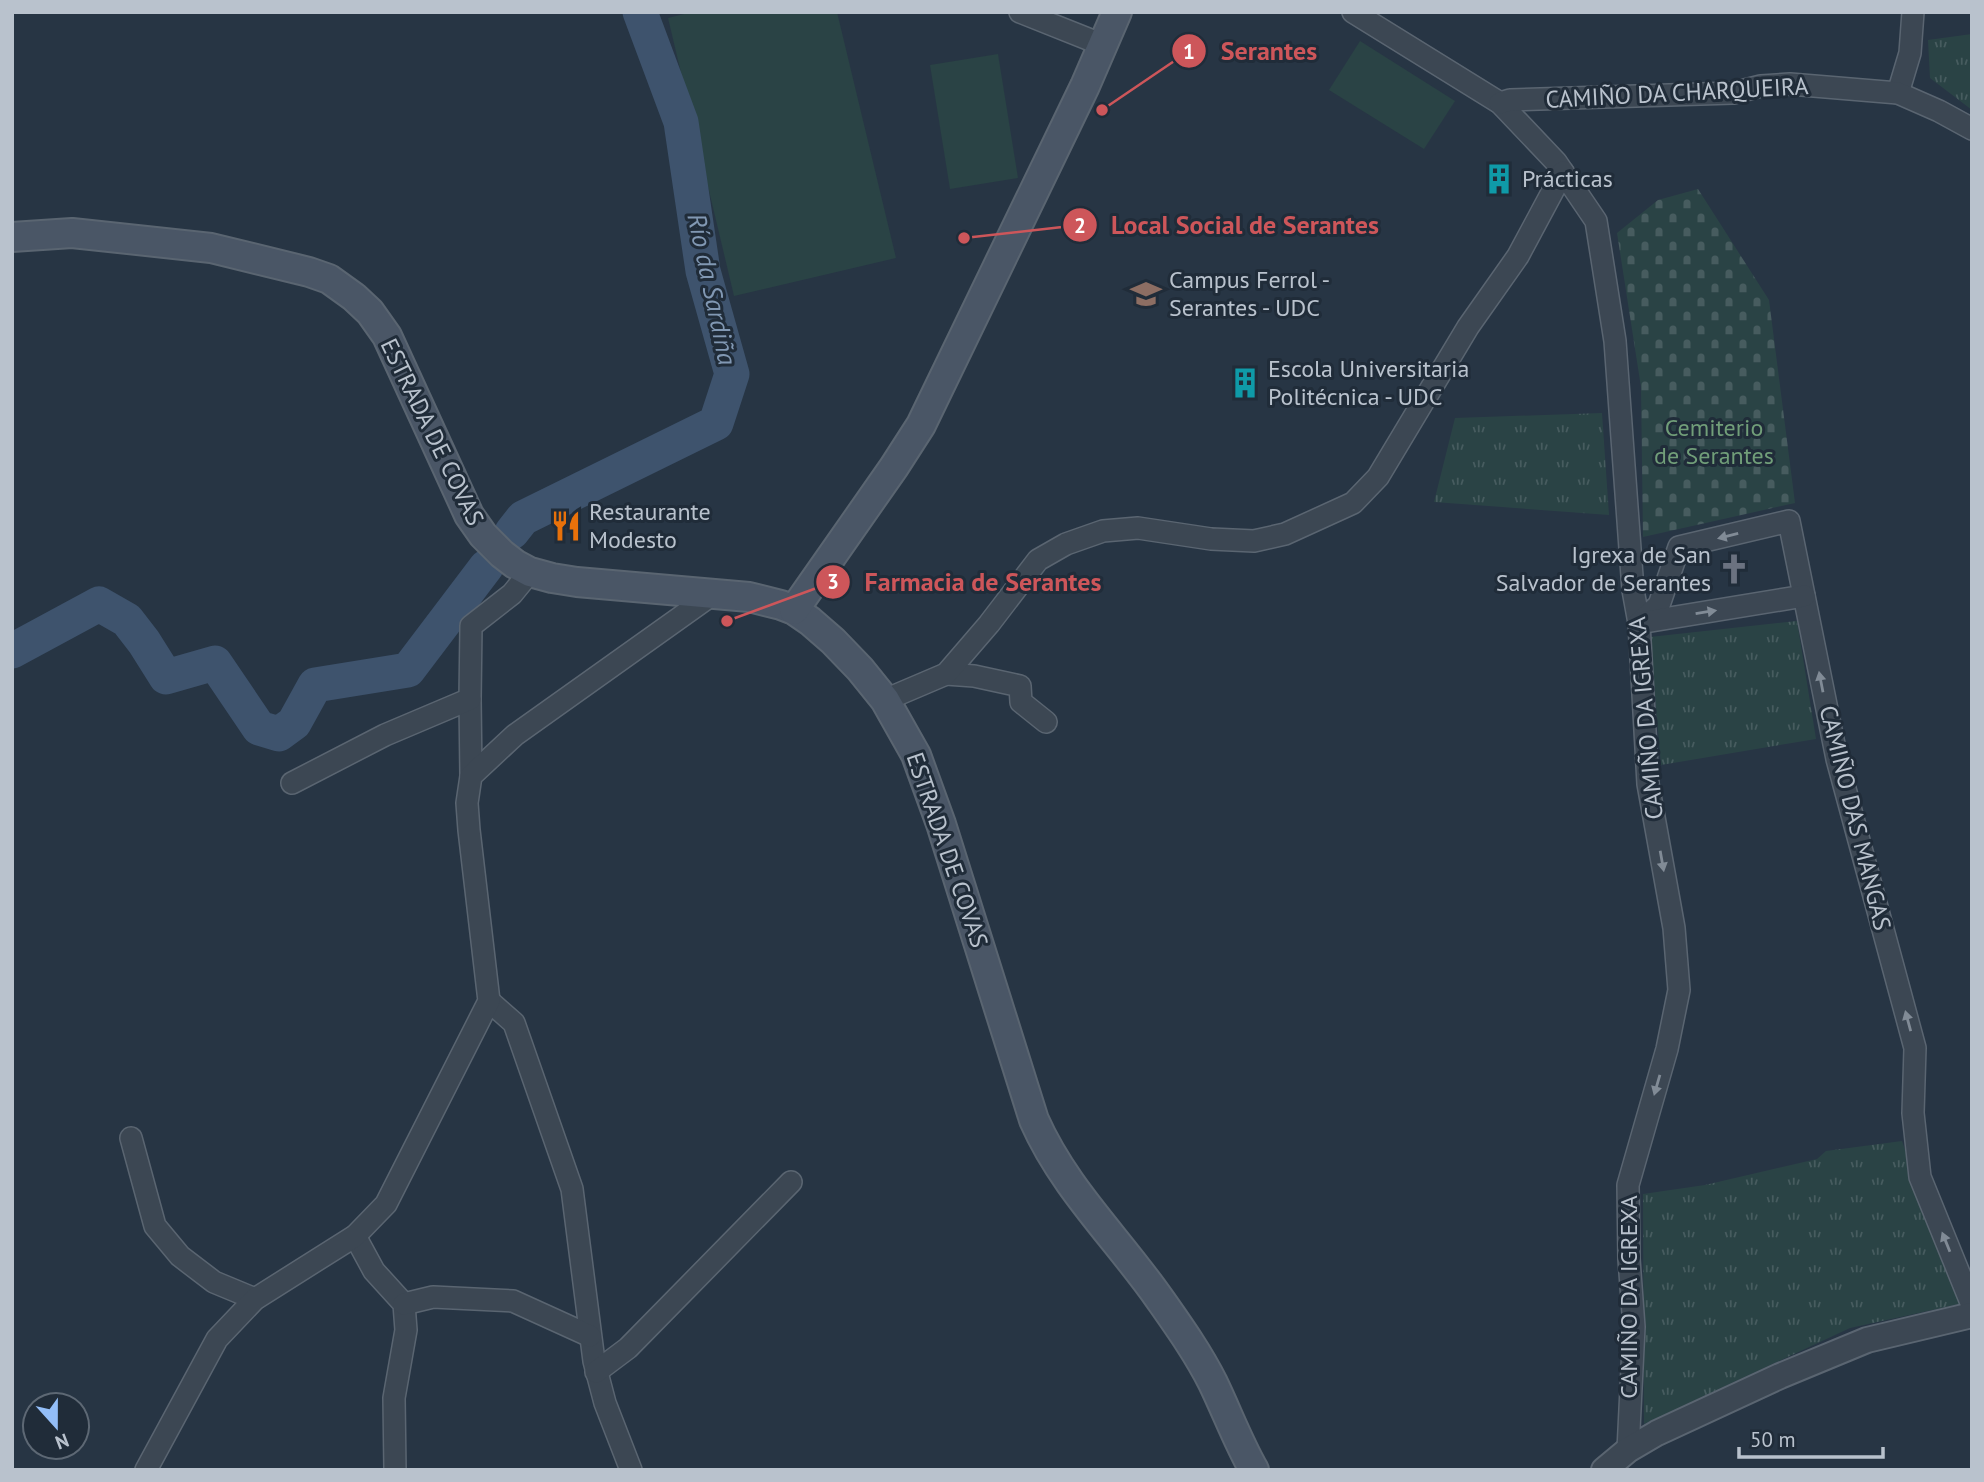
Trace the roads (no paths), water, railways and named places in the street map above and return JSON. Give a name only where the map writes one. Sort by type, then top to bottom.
[{"type":"main road","points":[[794,610],[921,425],[1104,45],[1117,12]]},
{"type":"main road","name":"ESTRADA DE COVAS","points":[[12,237],[72,233],[211,248],[329,278],[370,312],[387,336],[469,515],[483,535],[515,564],[530,572],[577,582],[765,600],[794,610],[833,641],[885,700],[916,755],[929,788],[1034,1120],[1044,1141],[1084,1203],[1158,1296],[1189,1343],[1212,1382],[1254,1470]]},
{"type":"street","points":[[1020,12],[1042,17],[1104,45]]},
{"type":"street","name":"CAMIÑO DA IGREXA","points":[[1353,12],[1500,103],[1556,162],[1596,221],[1615,341],[1633,590],[1639,623],[1648,784],[1674,928],[1679,990],[1667,1049],[1628,1185],[1629,1259],[1634,1327],[1628,1450]]},
{"type":"street","points":[[1898,93],[1910,53],[1913,12]]},
{"type":"street","name":"CAMIÑO DA CHARQUEIRA","points":[[1500,103],[1510,100],[1733,93],[1761,86],[1790,84],[1898,93],[1972,128]]},
{"type":"street","points":[[885,700],[946,674],[1038,560],[1066,544],[1103,531],[1138,528],[1211,539],[1254,541],[1284,534],[1353,503],[1378,477],[1468,327],[1518,256],[1563,172]]},
{"type":"street","name":"CAMIÑO DAS MANGAS","points":[[1639,623],[1659,605],[1679,547],[1789,521],[1837,759],[1915,1048],[1913,1113],[1920,1177],[1972,1305]]},
{"type":"street","points":[[146,1470],[217,1339],[255,1299],[355,1236],[386,1204],[489,1001],[467,803],[471,776],[471,626],[512,594],[530,572]]},
{"type":"street","points":[[471,776],[515,734],[713,594]]},
{"type":"street","points":[[1639,623],[1804,596]]},
{"type":"street","points":[[946,674],[974,676],[1020,686],[1021,702],[1046,722]]},
{"type":"street","points":[[292,783],[385,735],[470,699]]},
{"type":"street","points":[[489,1001],[514,1023],[572,1189],[596,1372],[631,1470]]},
{"type":"street","points":[[131,1138],[155,1226],[180,1256],[214,1282],[255,1299]]},
{"type":"street","points":[[596,1372],[628,1348],[791,1182]]},
{"type":"street","points":[[355,1236],[374,1271],[404,1304],[406,1330],[394,1398],[395,1470]]},
{"type":"street","points":[[404,1304],[433,1297],[513,1301],[590,1336]]},
{"type":"street","points":[[1604,1470],[1628,1450],[1657,1433],[1767,1382],[1867,1340],[1972,1315]]},
{"type":"waterway","name":"Río da Sardiña","points":[[512,532],[523,518],[716,423],[732,374],[703,271],[681,122],[640,12]]},
{"type":"waterway","name":"Río da Sardiña","points":[[12,651],[99,604],[127,620],[166,677],[215,663],[259,728],[279,734],[294,723],[315,685],[408,670],[486,567]]},
{"type":"place","name":"Serantes","points":[[1102,110]]},
{"type":"place","name":"Prácticas","points":[[1499,179]]},
{"type":"place","name":"Local Social de Serantes","points":[[964,238]]},
{"type":"place","name":"Campus Ferrol - Serantes - UDC","points":[[1146,294]]},
{"type":"place","name":"Escola Universitaria Politécnica - UDC","points":[[1245,383]]},
{"type":"place","name":"Restaurante Modesto","points":[[566,526]]},
{"type":"place","name":"Igrexa de San Salvador de Serantes","points":[[1734,569]]},
{"type":"place","name":"Farmacia de Serantes","points":[[727,621]]},
{"type":"park label","name":"Cemiterio de Serantes","points":[[1714,442]]}]
